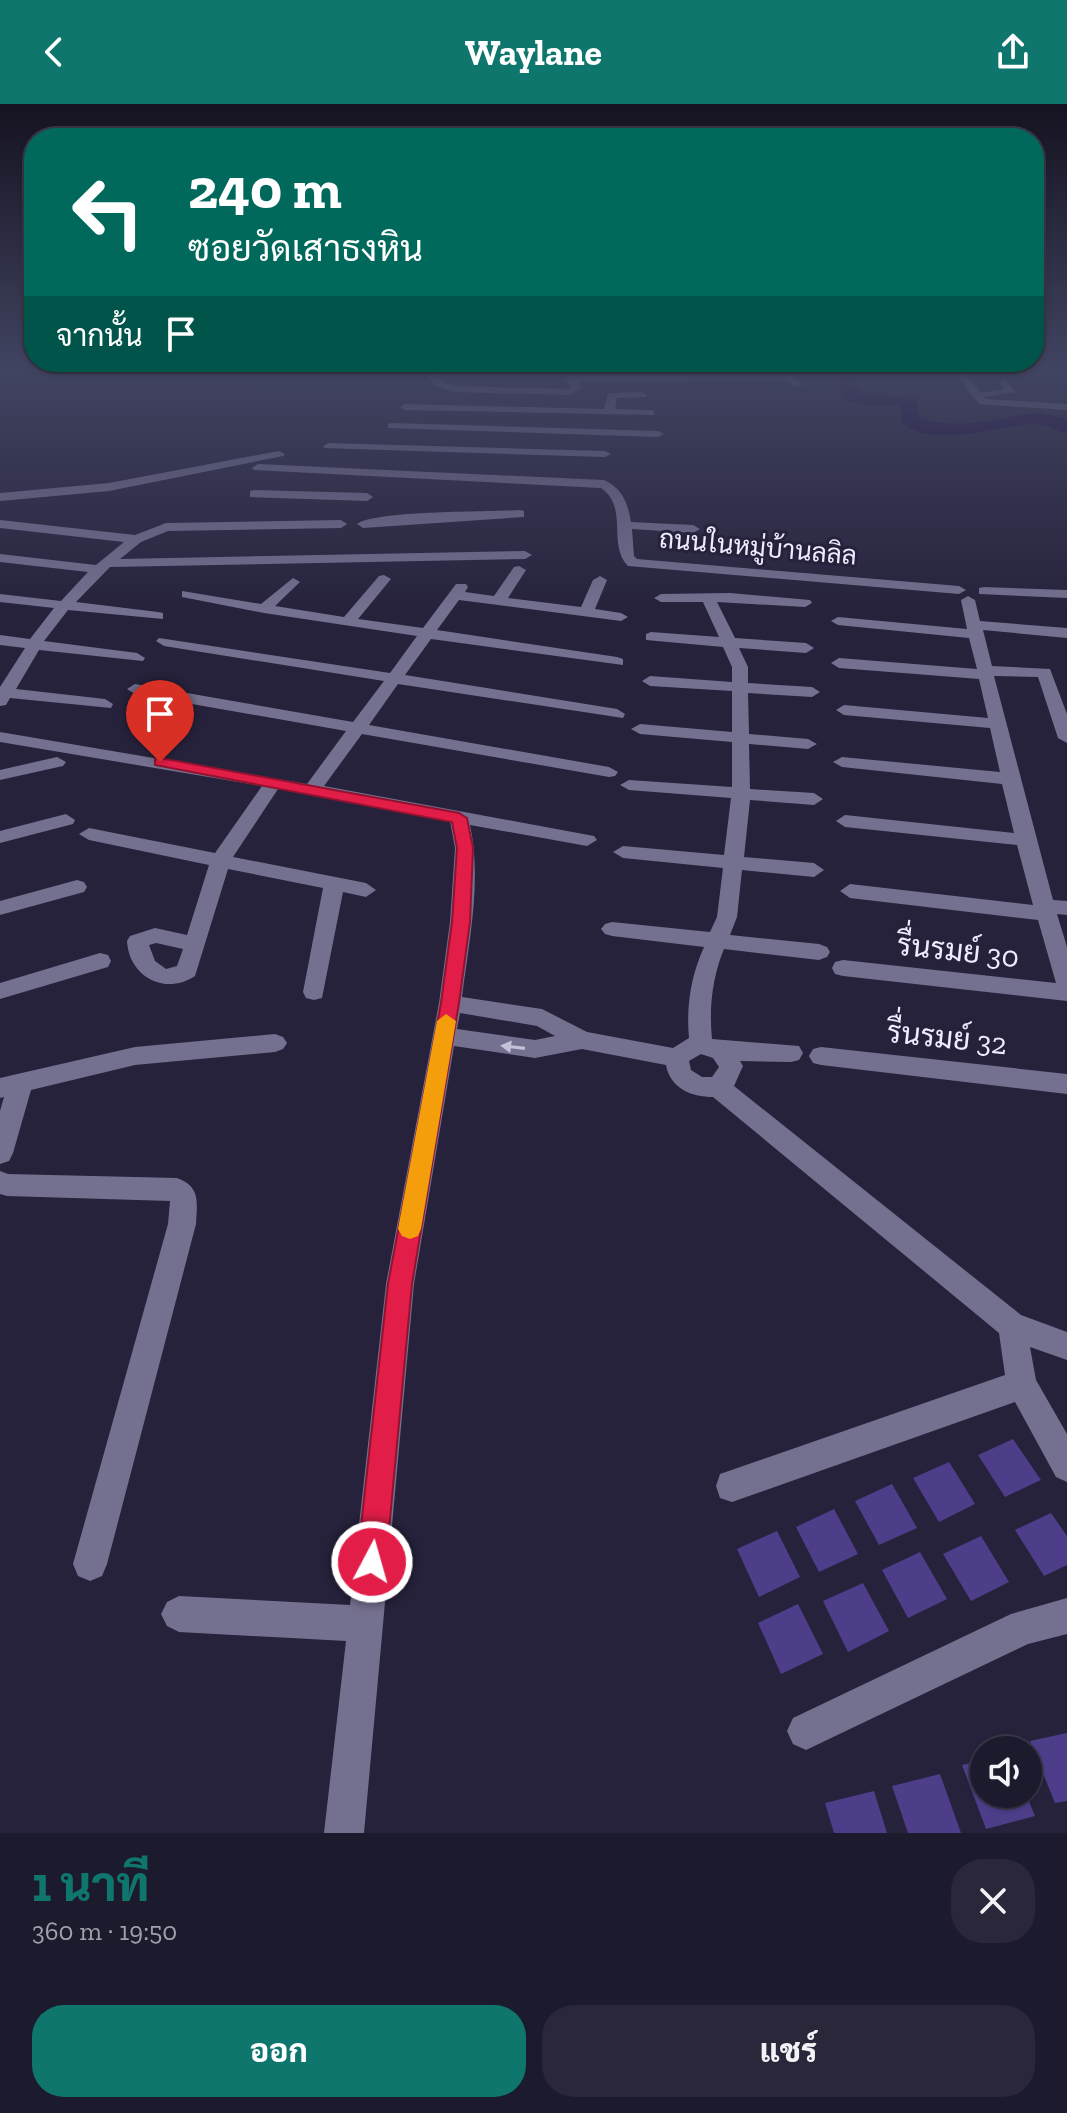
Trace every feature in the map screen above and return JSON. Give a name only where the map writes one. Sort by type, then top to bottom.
[{"type":"street","points":[[105,704],[3,691],[37,645],[48,623],[103,566],[136,539],[166,527],[341,524],[340,530],[361,530],[367,497],[386,451]]},
{"type":"street","points":[[497,451],[605,454]]},
{"type":"street","points":[[504,479],[510,451]]},
{"type":"street","points":[[136,539],[0,521],[3,500],[109,487],[279,454]]},
{"type":"street","name":"ถนนในหมู่บ้านลลิล","points":[[248,467],[604,484],[612,488],[621,504],[627,557],[633,563],[970,594]]},
{"type":"street","points":[[254,494],[367,497]]},
{"type":"street","points":[[360,523],[520,514]]},
{"type":"street","points":[[624,525],[693,529]]},
{"type":"street","points":[[0,558],[103,566],[351,551],[525,555]]},
{"type":"street","points":[[498,601],[519,570]]},
{"type":"street","points":[[348,621],[384,579]]},
{"type":"street","points":[[586,612],[600,580]]},
{"type":"street","points":[[264,609],[293,582]]},
{"type":"street","points":[[312,790],[458,591],[498,601],[621,617]]},
{"type":"street","points":[[187,594],[264,609],[617,662]]},
{"type":"street","points":[[1067,594],[970,594],[975,630],[1025,840],[1067,984]]},
{"type":"street","points":[[0,598],[158,616]]},
{"type":"street","points":[[661,598],[805,603]]},
{"type":"street","points":[[677,1058],[680,1075],[686,1082],[707,1089],[726,1082],[731,1066],[711,1048],[698,1015],[705,969],[727,917],[741,794],[740,667],[709,599]]},
{"type":"street","points":[[838,621],[1067,633]]},
{"type":"street","points":[[651,637],[806,648]]},
{"type":"street","points":[[0,640],[137,658]]},
{"type":"street","points":[[164,641],[617,714]]},
{"type":"street","points":[[839,663],[986,673],[1067,674]]},
{"type":"street","points":[[1044,672],[1064,719],[1067,738]]},
{"type":"street","points":[[650,681],[812,692]]},
{"type":"street","points":[[135,689],[609,772]]},
{"type":"street","points":[[844,710],[998,724]]},
{"type":"street","points":[[640,729],[808,744]]},
{"type":"street","points":[[0,737],[274,782],[587,840]]},
{"type":"street","points":[[0,775],[57,762]]},
{"type":"street","points":[[842,762],[1011,779]]},
{"type":"street","points":[[196,944],[221,859],[274,782]]},
{"type":"street","points":[[629,785],[814,799]]},
{"type":"street","points":[[344,1833],[400,1284],[450,1003],[461,922],[465,848],[459,818]]},
{"type":"street","points":[[0,837],[66,820]]},
{"type":"street","points":[[845,821],[1025,840]]},
{"type":"street","points":[[89,834],[366,890]]},
{"type":"street","points":[[623,852],[814,870]]},
{"type":"street","points":[[314,992],[334,884]]},
{"type":"street","points":[[0,908],[77,887]]},
{"type":"street","points":[[850,891],[1044,910],[1067,908]]},
{"type":"street","points":[[612,929],[819,952]]},
{"type":"street","points":[[0,991],[100,961]]},
{"type":"street","name":"รื่นรมย์ 30","points":[[843,968],[1067,993]]},
{"type":"street","points":[[450,1003],[542,1018],[582,1040],[677,1058]]},
{"type":"street","points":[[444,1036],[535,1049],[582,1040]]},
{"type":"street","points":[[0,1153],[10,1087],[135,1056],[275,1043]]},
{"type":"street","points":[[677,1058],[690,1047],[791,1053]]},
{"type":"street","name":"รื่นรมย์ 32","points":[[821,1056],[1067,1084]]},
{"type":"street","points":[[718,1087],[1012,1326],[1067,1346]]},
{"type":"street","points":[[0,1182],[7,1185],[177,1190],[184,1196],[182,1224],[90,1564]]},
{"type":"street","points":[[1012,1326],[1022,1384],[1067,1466]]},
{"type":"street","points":[[732,1486],[1022,1384]]},
{"type":"street","points":[[179,1614],[365,1624]]},
{"type":"street","points":[[806,1731],[1024,1627],[1067,1616]]},
{"type":"building","points":[[1013,1439],[1041,1480],[1005,1497],[978,1455]]},
{"type":"building","points":[[949,1462],[975,1504],[939,1522],[913,1478]]},
{"type":"building","points":[[892,1484],[917,1528],[879,1545],[855,1501]]},
{"type":"building","points":[[834,1509],[858,1554],[819,1572],[796,1527]]},
{"type":"building","points":[[1051,1513],[1067,1536],[1067,1565],[1044,1576],[1015,1530]]},
{"type":"building","points":[[777,1531],[800,1577],[759,1597],[737,1549]]},
{"type":"building","points":[[981,1536],[1009,1582],[971,1601],[943,1554]]},
{"type":"building","points":[[920,1552],[947,1599],[908,1618],[882,1570]]},
{"type":"building","points":[[863,1583],[889,1631],[848,1652],[823,1601]]},
{"type":"building","points":[[798,1604],[823,1654],[781,1674],[758,1623]]},
{"type":"building","points":[[1067,1733],[1067,1801],[1055,1803],[1042,1771],[1042,1738]]},
{"type":"building","points":[[970,1763],[970,1786],[962,1765]]},
{"type":"building","points":[[940,1774],[961,1833],[908,1833],[892,1786]]},
{"type":"building","points":[[874,1791],[887,1833],[834,1833],[825,1803]]},
{"type":"building","points":[[978,1808],[1032,1808],[1035,1816],[986,1829]]},
{"type":"slow traffic","points":[[410,1229],[446,1021]]},
{"type":"route","points":[[160,762],[459,818],[465,839],[461,922],[450,1003],[400,1284],[372,1562]]}]
